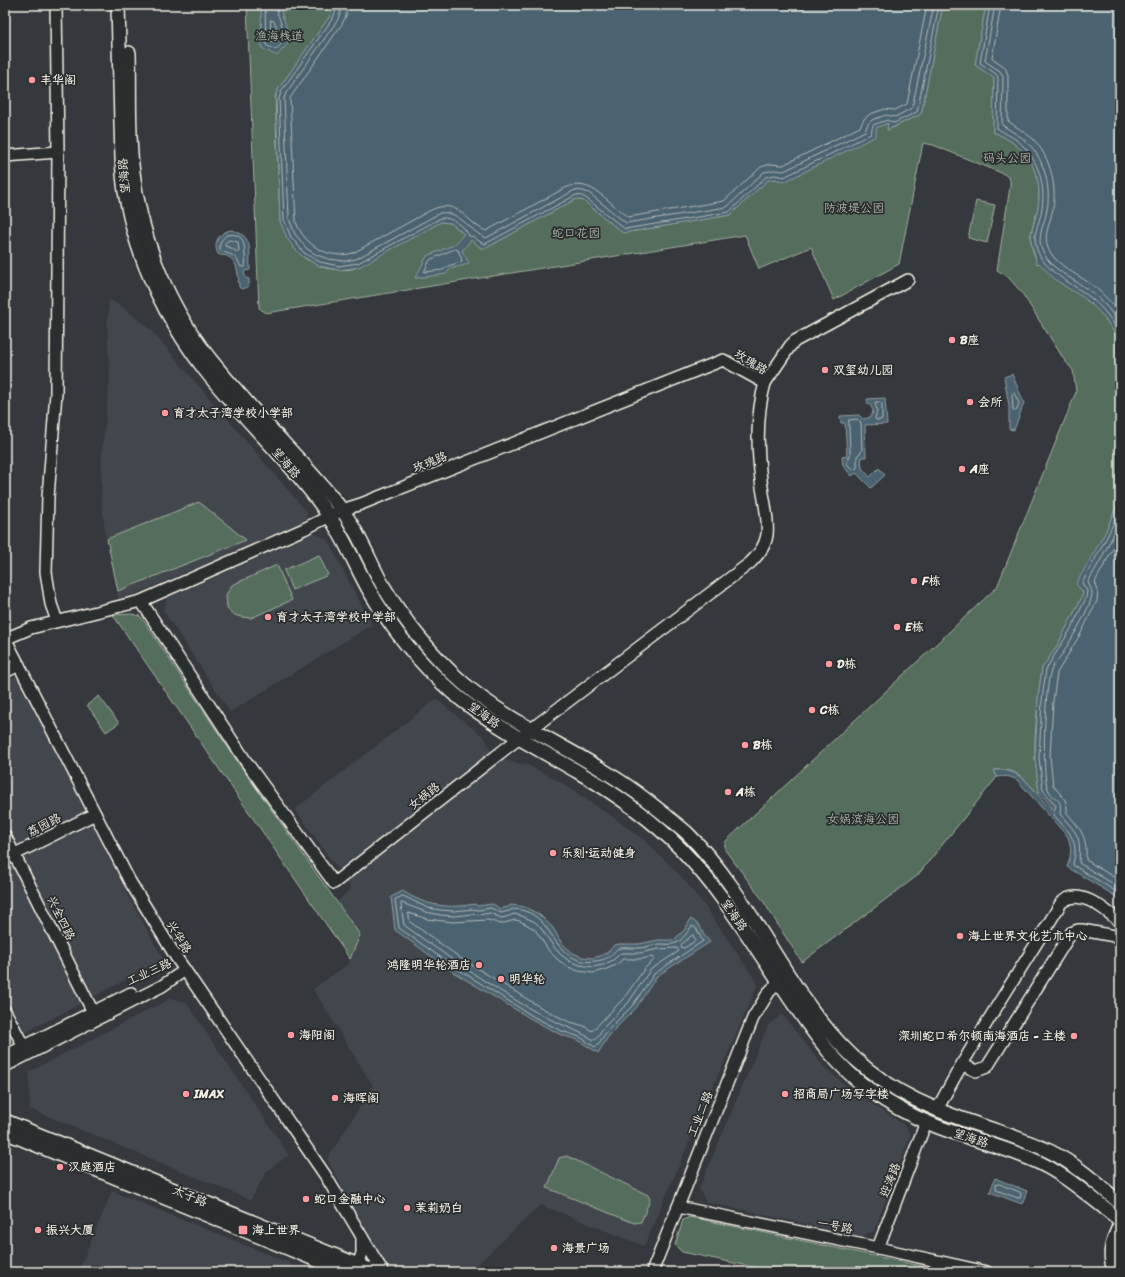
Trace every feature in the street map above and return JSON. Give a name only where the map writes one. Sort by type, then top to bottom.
[{"type":"main road","name":"望海路","points":[[118,5],[122,168],[125,196],[140,250],[151,282],[165,311],[183,340],[208,374],[311,492],[330,516],[369,590],[412,651],[430,672],[456,695],[519,738],[580,773],[631,807],[676,844],[699,867],[768,955]]},
{"type":"main road","name":"望海路","points":[[127,5],[132,164],[136,195],[143,229],[155,265],[177,311],[215,366],[342,510],[357,533],[375,570],[392,599],[424,642],[465,684],[500,710],[530,730],[611,775],[640,795],[688,833],[730,885],[812,1031],[838,1063],[872,1092],[904,1112],[926,1122],[1008,1150],[1048,1167],[1084,1190],[1120,1221]]},
{"type":"main road","name":"望海路","points":[[783,978],[849,1053],[885,1082],[906,1095],[937,1110],[1031,1143],[1053,1154],[1089,1176],[1120,1203]]},
{"type":"main road","name":"太子路","points":[[5,1121],[350,1268]]},
{"type":"main road","name":"太子路","points":[[5,1132],[350,1268],[375,1272]]},
{"type":"street","points":[[56,5],[58,152],[56,393],[48,497],[46,572],[51,604],[57,621]]},
{"type":"street","points":[[5,156],[58,152]]},
{"type":"street","points":[[765,383],[795,341],[908,280]]},
{"type":"street","name":"玫瑰路","points":[[342,510],[362,504],[723,360],[765,383],[760,407],[758,439],[759,466],[767,535],[759,553],[750,563],[530,730]]},
{"type":"street","points":[[5,638],[21,631],[57,621],[141,601],[304,529],[342,510]]},
{"type":"street","name":"女娲路","points":[[141,601],[247,763],[334,883],[530,730]]},
{"type":"street","name":"兴华路","points":[[5,638],[129,880],[185,970],[325,1175],[383,1272]]},
{"type":"street","points":[[5,672],[19,666]]},
{"type":"street","name":"荔园路","points":[[10,857],[95,814]]},
{"type":"street","name":"兴全四路","points":[[5,836],[10,857],[93,1012]]},
{"type":"street","points":[[937,1110],[961,1064],[1061,903],[1070,896],[1082,897],[1109,912],[1120,922]]},
{"type":"street","points":[[961,1064],[976,1071],[987,1067],[1071,933],[1082,930],[1120,937]]},
{"type":"street","name":"工业三路","points":[[5,1056],[159,980],[185,970]]},
{"type":"street","name":"工业三路","points":[[5,1066],[162,986],[185,970]]},
{"type":"street","name":"工业二路","points":[[652,1272],[753,1018],[769,992],[783,978]]},
{"type":"street","points":[[5,1011],[24,1047]]},
{"type":"street","name":"迎涛路","points":[[878,1248],[926,1122]]},
{"type":"street","name":"一号路","points":[[678,1207],[987,1272]]},
{"type":"street","points":[[1114,1272],[1109,1258],[1113,1236],[1120,1221]]},
{"type":"street","name":"兴华路","points":[[350,1268],[359,1262],[362,1256],[362,1241],[360,1232]]},
{"type":"shaded area","name":"育才太子湾学校小学部","points":[[109,299],[124,308],[151,330],[307,512],[306,521],[119,601],[105,531],[101,498],[102,450],[110,377],[107,326]]},
{"type":"shaded area","name":"育才太子湾学校中学部","points":[[314,533],[327,539],[372,625],[230,712],[163,610],[167,598]]},
{"type":"shaded area","points":[[18,675],[128,896],[164,960],[5,1043],[5,681]]},
{"type":"shaded area","points":[[436,699],[485,738],[491,751],[504,760],[528,765],[559,781],[644,840],[680,875],[705,906],[758,984],[644,1246],[541,1205],[469,1272],[392,1272],[381,1259],[327,1159],[373,1086],[313,989],[348,964],[360,935],[337,902],[351,888],[295,809]]},
{"type":"shaded area","points":[[171,998],[186,1002],[289,1155],[267,1171],[251,1200],[30,1109],[29,1072]]},
{"type":"shaded area","points":[[782,1014],[824,1067],[854,1092],[904,1125],[911,1134],[874,1231],[861,1236],[706,1202],[699,1189],[768,1025]]},
{"type":"shaded area","points":[[112,1191],[292,1264],[289,1272],[78,1272]]},
{"type":"green space","points":[[247,5],[332,5],[330,16],[279,88],[275,97],[280,221],[294,248],[306,259],[325,268],[339,270],[353,269],[441,222],[451,223],[481,248],[488,247],[576,199],[584,201],[623,233],[730,215],[768,180],[777,179],[875,128],[888,123],[888,130],[921,114],[943,5],[986,5],[975,65],[994,78],[993,132],[1004,137],[1023,152],[1035,171],[1039,194],[1038,207],[1032,228],[1032,249],[1038,264],[1039,262],[1056,279],[1095,307],[1114,332],[1120,343],[1120,498],[1105,533],[1092,557],[1082,597],[1056,648],[1042,668],[1035,738],[1035,758],[1039,792],[1037,793],[1024,779],[1014,772],[995,770],[997,777],[917,876],[802,962],[762,899],[725,850],[725,842],[997,587],[1076,392],[1073,370],[1065,361],[1022,293],[1008,277],[997,270],[1010,179],[1004,174],[933,145],[923,143],[899,264],[834,300],[811,247],[759,269],[745,235],[266,313],[259,308]]},
{"type":"green space","points":[[976,201],[995,205],[987,243],[968,238]]},
{"type":"green space","points":[[199,502],[246,540],[118,591],[107,539]]},
{"type":"green space","points":[[319,555],[328,575],[292,590],[284,570]]},
{"type":"green space","points":[[277,565],[292,600],[251,618],[241,617],[229,611],[227,607],[226,595],[232,585]]},
{"type":"green space","points":[[132,614],[140,616],[144,621],[237,761],[360,935],[350,959],[113,615]]},
{"type":"green space","points":[[99,696],[119,723],[106,732],[87,705]]},
{"type":"green space","points":[[567,1156],[648,1195],[650,1200],[641,1222],[634,1223],[547,1188],[559,1158]]},
{"type":"green space","points":[[690,1217],[950,1272],[777,1272],[682,1252],[675,1245],[683,1220]]},
{"type":"water","points":[[261,5],[281,5],[288,43],[277,56],[262,48]]},
{"type":"water","points":[[332,5],[943,5],[921,114],[887,130],[888,123],[876,128],[876,136],[784,182],[775,179],[768,180],[730,215],[623,233],[584,201],[576,199],[486,248],[481,248],[471,240],[462,251],[469,263],[468,264],[450,269],[446,274],[415,278],[427,256],[454,245],[464,234],[451,223],[441,222],[359,267],[339,270],[319,266],[302,256],[287,238],[280,221],[276,94],[330,16]]},
{"type":"water","points":[[986,5],[1120,5],[1120,343],[1114,332],[1095,307],[1056,280],[1039,263],[1037,264],[1035,259],[1031,238],[1038,207],[1039,194],[1035,171],[1023,152],[1004,137],[993,132],[994,78],[975,65]]},
{"type":"water","points":[[231,230],[244,236],[250,250],[250,270],[245,271],[244,273],[246,278],[249,279],[249,285],[248,287],[241,289],[239,287],[236,265],[231,258],[218,254],[216,250],[216,245],[220,235]]},
{"type":"water","points":[[1012,374],[1024,403],[1014,430],[1009,429],[1009,406],[1004,377]]},
{"type":"water","points":[[885,398],[887,424],[865,425],[866,457],[861,457],[862,468],[870,477],[879,468],[885,475],[871,488],[856,473],[852,476],[843,466],[842,457],[847,456],[845,423],[841,423],[840,416],[859,415],[863,419],[868,418],[872,415],[873,410],[868,404],[867,399]]},
{"type":"water","points":[[1120,498],[1120,899],[1067,867],[1070,852],[1068,837],[1017,780],[1003,776],[997,777],[994,770],[1005,770],[1021,777],[1052,809],[1052,807],[1039,792],[1035,758],[1038,699],[1042,668],[1056,648],[1082,597],[1083,592],[1076,584],[1105,533]]},
{"type":"water","points":[[403,891],[420,900],[438,905],[456,906],[475,904],[477,906],[493,904],[500,909],[511,905],[525,907],[540,915],[553,928],[561,942],[566,947],[573,953],[582,957],[592,958],[600,956],[608,952],[614,945],[639,944],[658,940],[674,940],[685,929],[691,919],[699,925],[704,935],[710,942],[657,976],[636,1008],[610,1034],[598,1053],[578,1040],[561,1035],[533,1020],[453,972],[395,930],[391,897]]},
{"type":"water","points":[[995,1178],[1027,1191],[1022,1204],[990,1192]]},
{"type":"place","name":"丰华阁","points":[[32,80]]},
{"type":"place","name":"B座","points":[[952,340]]},
{"type":"place","name":"双玺幼儿园","points":[[825,370]]},
{"type":"place","name":"会所","points":[[970,402]]},
{"type":"place","name":"育才太子湾学校小学部","points":[[165,413]]},
{"type":"place","name":"A座","points":[[962,469]]},
{"type":"place","name":"F栋","points":[[914,581]]},
{"type":"place","name":"育才太子湾学校中学部","points":[[268,617]]},
{"type":"place","name":"E栋","points":[[897,627]]},
{"type":"place","name":"D栋","points":[[829,664]]},
{"type":"place","name":"C栋","points":[[812,710]]},
{"type":"place","name":"B栋","points":[[745,745]]},
{"type":"place","name":"A栋","points":[[728,792]]},
{"type":"place","name":"乐刻·运动健身","points":[[553,853]]},
{"type":"place","name":"海上世界文化艺术中心","points":[[960,936]]},
{"type":"place","name":"鸿隆明华轮酒店","points":[[479,965]]},
{"type":"place","name":"明华轮","points":[[501,979]]},
{"type":"place","name":"海阳阁","points":[[291,1035]]},
{"type":"place","name":"深圳蛇口希尔顿南海酒店 - 主楼","points":[[1074,1036]]},
{"type":"place","name":"IMAX","points":[[186,1094]]},
{"type":"place","name":"招商局广场写字楼","points":[[785,1094]]},
{"type":"place","name":"海晖阁","points":[[335,1098]]},
{"type":"place","name":"汉庭酒店","points":[[60,1167]]},
{"type":"place","name":"蛇口金融中心","points":[[306,1199]]},
{"type":"place","name":"茉莉奶白","points":[[407,1208]]},
{"type":"place","name":"振兴大厦","points":[[38,1230]]},
{"type":"place","name":"海上世界","points":[[243,1230]]},
{"type":"place","name":"海景广场","points":[[554,1248]]},
{"type":"park label","name":"渔海栈道","points":[[279,36]]},
{"type":"park label","name":"码头公园","points":[[1007,158]]},
{"type":"park label","name":"防波堤公园","points":[[854,208]]},
{"type":"park label","name":"蛇口花园","points":[[576,233]]},
{"type":"park label","name":"女娲滨海公园","points":[[863,819]]}]
